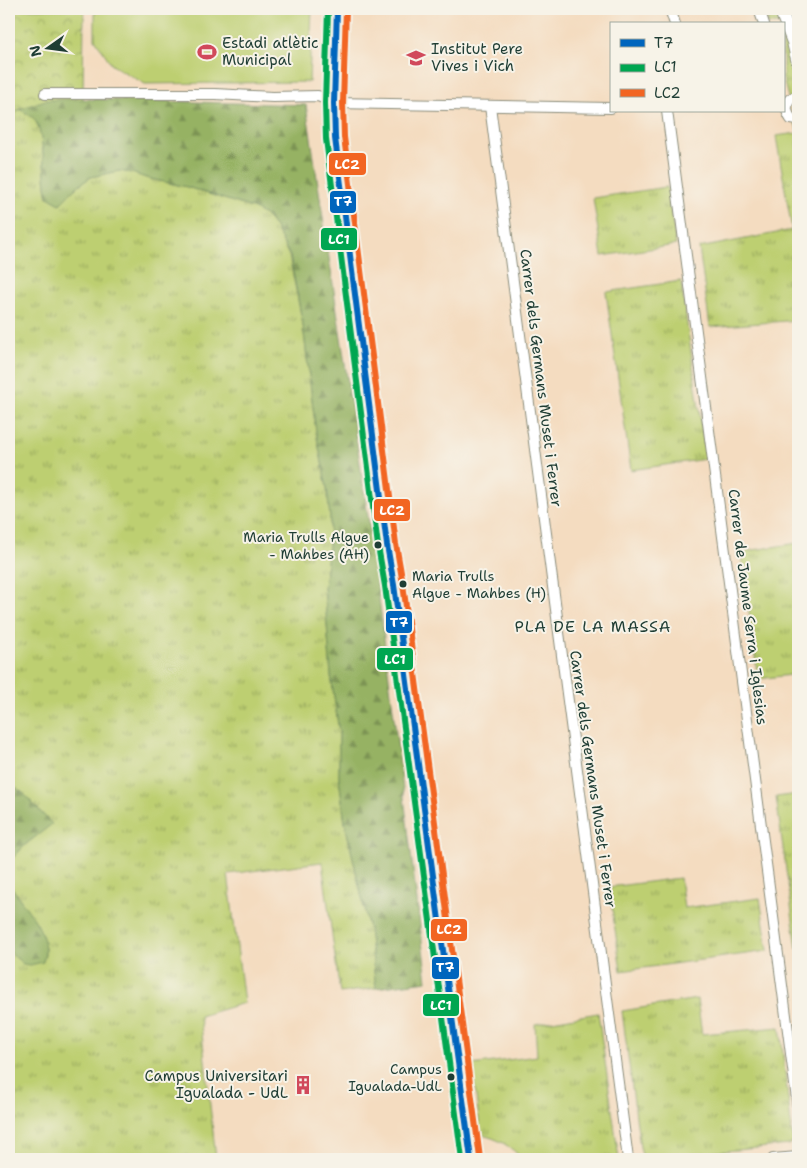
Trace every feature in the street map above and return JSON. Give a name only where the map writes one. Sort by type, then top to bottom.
[{"type":"street","points":[[337,9],[334,103],[335,138],[386,535],[396,594],[471,1159]]},
{"type":"street","points":[[670,9],[674,22]]},
{"type":"street","points":[[759,9],[763,22]]},
{"type":"street","points":[[780,9],[793,42],[798,63]]},
{"type":"street","points":[[45,94],[318,96],[334,103],[610,108]]},
{"type":"street","points":[[788,100],[786,112],[791,119],[798,120]]},
{"type":"street","name":"Carrer dels Germans Muset i Ferrer","points":[[490,106],[628,1159]]},
{"type":"street","name":"Carrer de Jaume Serra i Iglesias","points":[[667,112],[798,1107]]},
{"type":"street","points":[[773,1159],[798,1157]]},
{"type":"green space","points":[[9,9],[84,9],[83,99],[45,100],[19,109],[9,123]]},
{"type":"green space","name":"Estadi atlètic Municipal","points":[[95,9],[312,9],[309,82],[145,84],[112,65],[95,39]]},
{"type":"green space","points":[[764,9],[798,9],[798,133],[784,83],[784,22],[767,22]]},
{"type":"green space","points":[[83,99],[306,105],[373,550],[427,981],[376,988],[369,929],[345,823],[339,778],[339,732],[331,675],[324,587],[330,517],[327,488],[316,432],[303,325],[290,256],[275,227],[266,216],[255,209],[187,187],[132,173],[119,171],[91,177],[79,185],[60,204],[48,197],[41,136],[35,120],[19,109],[45,100]]},
{"type":"green space","points":[[19,109],[35,120],[41,136],[48,197],[60,204],[79,185],[91,177],[119,171],[187,187],[255,209],[266,216],[275,227],[289,256],[303,325],[316,432],[327,488],[330,517],[324,587],[331,675],[339,732],[339,778],[345,823],[369,929],[376,988],[340,993],[322,862],[228,874],[244,1003],[200,1016],[216,1159],[9,1159],[9,951],[17,959],[45,955],[45,948],[38,926],[9,883],[9,862],[25,845],[51,824],[23,793],[9,783],[9,123]]},
{"type":"green space","points":[[798,133],[798,320],[710,327],[699,248],[792,230],[776,136]]},
{"type":"green space","points":[[667,187],[676,245],[602,256],[593,198]]},
{"type":"green space","points":[[681,281],[706,459],[631,470],[606,292]]},
{"type":"green space","points":[[798,543],[798,674],[758,679],[741,552]]},
{"type":"green space","points":[[9,783],[23,793],[52,824],[25,845],[9,862]]},
{"type":"green space","points":[[798,794],[798,948],[797,949],[776,797]]},
{"type":"green space","points":[[680,878],[684,908],[760,898],[768,951],[621,971],[609,887]]},
{"type":"green space","points":[[9,883],[40,930],[44,940],[43,962],[30,965],[23,964],[9,951]]},
{"type":"green space","points":[[697,999],[702,1034],[780,1027],[793,1142],[789,1145],[651,1158],[642,1155],[622,1011]]},
{"type":"green space","points":[[598,1013],[619,1159],[522,1159],[503,1143],[481,1135],[472,1065],[537,1056],[535,1024]]},
{"type":"transit line","name":"LC1","points":[[328,9],[325,103],[326,139],[378,546],[385,586],[462,1159]]},
{"type":"transit line","name":"T7","points":[[337,9],[334,103],[335,138],[387,545],[394,585],[471,1159]]},
{"type":"transit line","name":"LC2","points":[[346,9],[343,103],[344,137],[396,544],[403,584],[480,1158]]},
{"type":"place","name":"Estadi atlètic Municipal","points":[[207,52]]},
{"type":"place","name":"Institut Pere Vives i Vich","points":[[416,58]]},
{"type":"place","name":"Maria Trulls Algue - Mahbes (AH)","points":[[378,545]]},
{"type":"place","name":"Maria Trulls Algue - Mahbes (H)","points":[[403,584]]},
{"type":"place","name":"Campus Igualada-UdL","points":[[451,1077]]},
{"type":"place","name":"Campus Universitari Igualada - UdL","points":[[303,1085]]},
{"type":"district","name":"PLA DE LA MASSA","points":[[593,626]]}]
